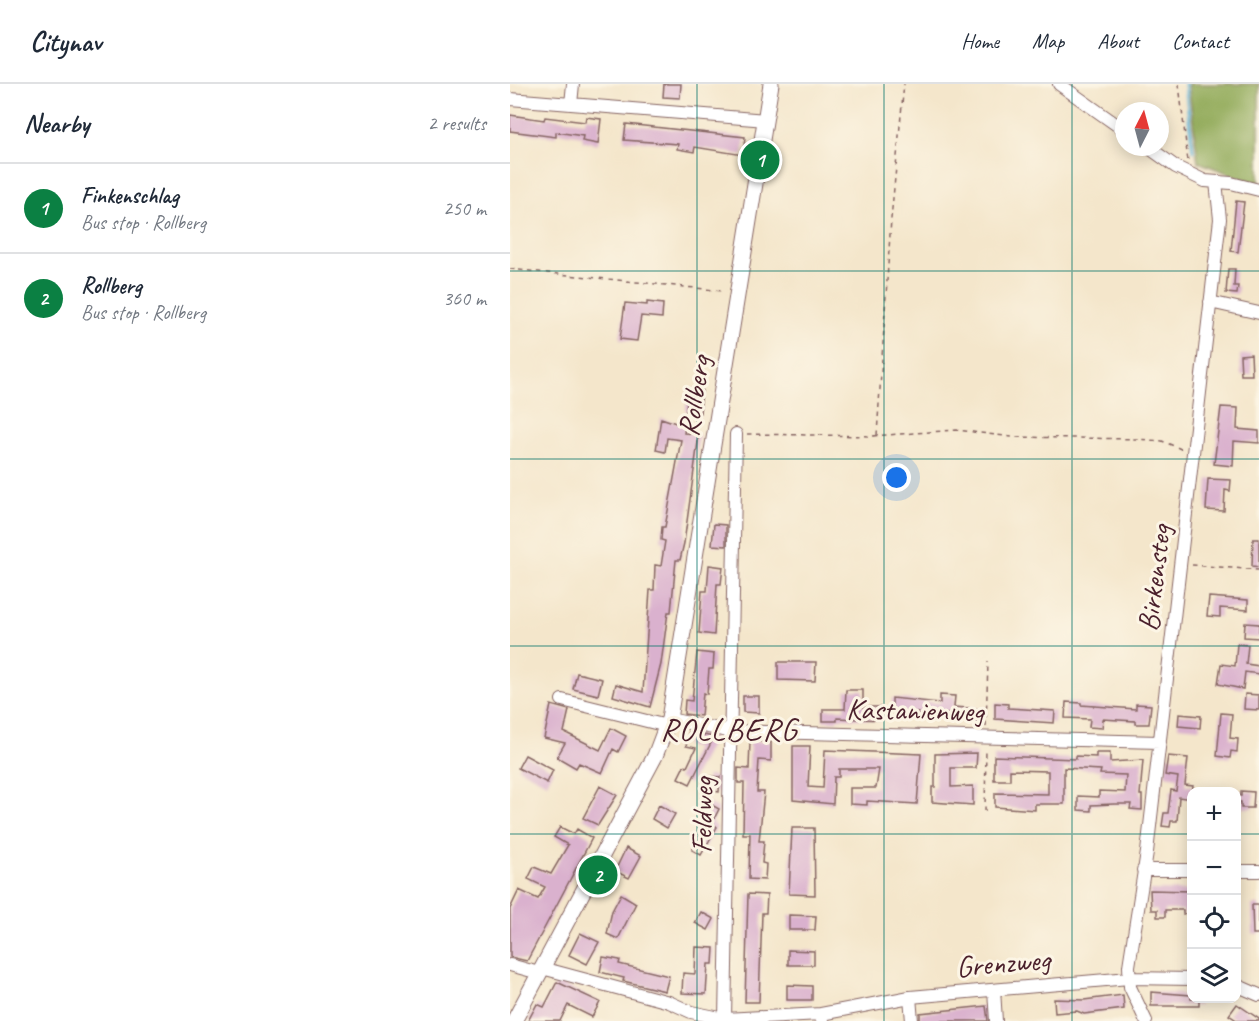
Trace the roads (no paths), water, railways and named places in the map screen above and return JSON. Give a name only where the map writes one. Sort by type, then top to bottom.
[{"type":"main road","name":"Rollberg","points":[[514,1021],[655,756],[668,722],[771,84]]},
{"type":"street","points":[[571,104],[573,84]]},
{"type":"street","points":[[1059,84],[1115,124]]},
{"type":"street","points":[[510,99],[766,120]]},
{"type":"street","points":[[1161,156],[1189,175],[1205,181],[1259,190]]},
{"type":"street","name":"Birkensteg","points":[[1129,978],[1182,564],[1220,219],[1216,182]]},
{"type":"street","points":[[1210,302],[1259,313]]},
{"type":"street","name":"Feldweg","points":[[725,1019],[736,434]]},
{"type":"street","name":"Kastanienweg","points":[[562,700],[668,722],[729,731],[1160,742]]},
{"type":"street","points":[[1143,870],[1187,870]]},
{"type":"street","points":[[1241,871],[1259,871]]},
{"type":"street","points":[[510,964],[669,1002],[692,1017],[725,1019]]},
{"type":"street","points":[[1129,978],[1134,999],[1146,1021]]},
{"type":"street","name":"Grenzweg","points":[[725,1019],[821,1018],[910,998],[1129,978],[1187,979]]},
{"type":"street","points":[[1241,988],[1259,995]]},
{"type":"street","points":[[994,990],[996,1021]]},
{"type":"street","points":[[910,998],[912,1021]]},
{"type":"waterway","points":[[1185,84],[1193,151]]},
{"type":"place","name":"Finkenschlag","points":[[760,160]]},
{"type":"place","name":"Rollberg","points":[[598,875]]},
{"type":"district","name":"ROLLBERG","points":[[729,729]]}]
